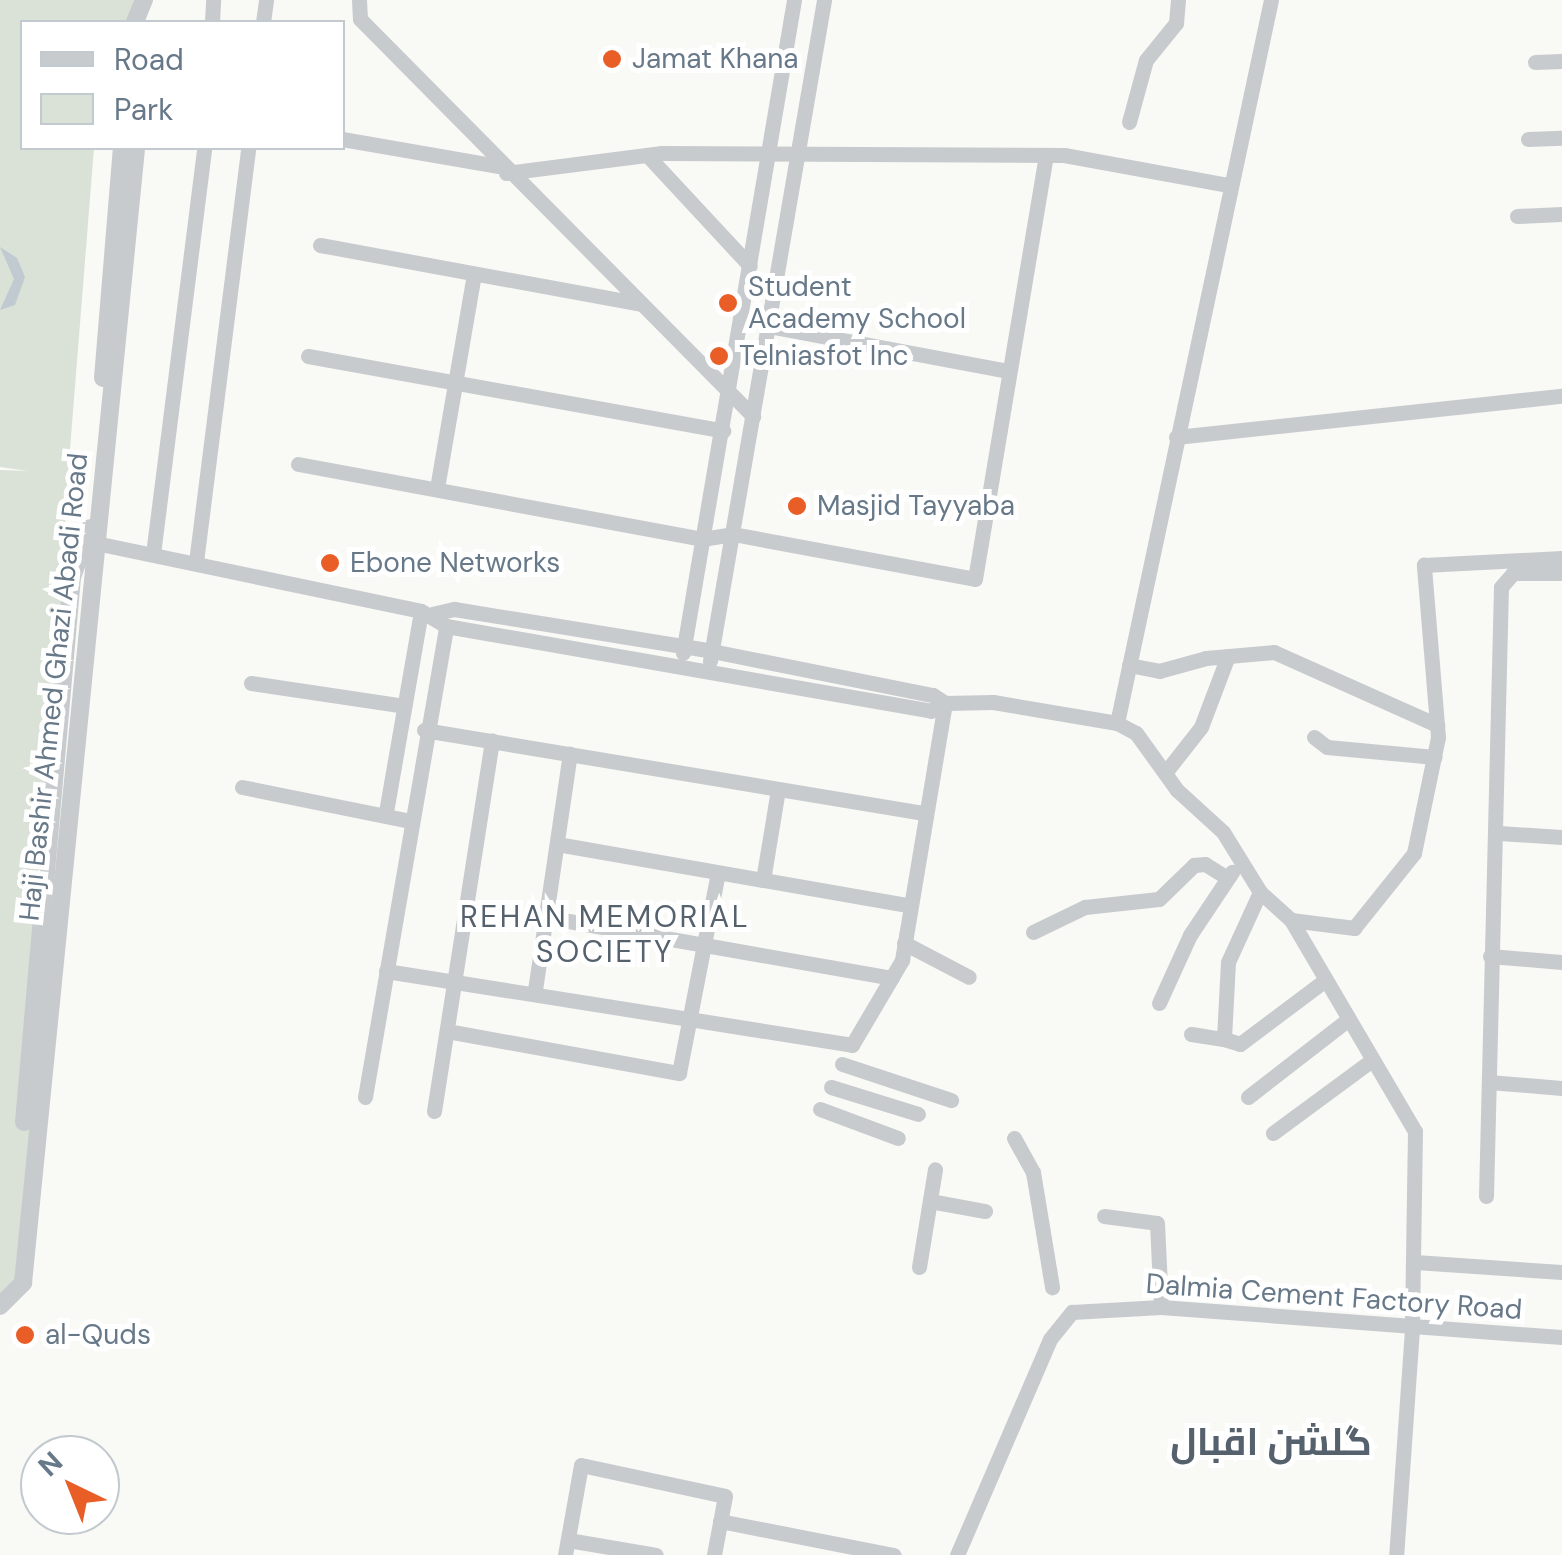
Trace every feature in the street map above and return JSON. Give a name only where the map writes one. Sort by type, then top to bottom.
[{"type":"street","points":[[358,0],[360,19],[503,169],[753,416]]},
{"type":"street","points":[[681,667],[794,0]]},
{"type":"street","points":[[708,670],[824,0]]},
{"type":"street","points":[[1129,122],[1146,60],[1176,23],[1178,0]]},
{"type":"street","points":[[1117,722],[1228,185],[1271,0]]},
{"type":"street","points":[[1535,62],[1562,61]]},
{"type":"street","points":[[1528,139],[1562,138]]},
{"type":"street","points":[[345,140],[503,169],[647,155],[768,150],[1046,155],[1228,185]]},
{"type":"street","name":"Haji Bashir Ahmed Ghazi Abadi Road","points":[[91,542],[122,150]]},
{"type":"street","name":"Haji Bashir Ahmed Ghazi Abadi Road","points":[[0,1306],[18,1290],[91,542],[136,150]]},
{"type":"street","points":[[153,554],[204,150]]},
{"type":"street","points":[[196,562],[248,150]]},
{"type":"street","points":[[647,155],[750,266]]},
{"type":"street","points":[[298,464],[702,539],[733,534],[976,579],[1046,155]]},
{"type":"street","points":[[1516,216],[1562,214]]},
{"type":"street","points":[[320,246],[640,304]]},
{"type":"street","points":[[437,488],[474,274]]},
{"type":"street","points":[[768,326],[1009,372]]},
{"type":"street","points":[[308,356],[723,430]]},
{"type":"street","points":[[1176,437],[1562,396]]},
{"type":"street","points":[[91,542],[427,613],[446,626],[681,667],[848,687]]},
{"type":"street","points":[[1291,920],[1354,928],[1414,853],[1435,757],[1437,725],[1424,565],[1562,558]]},
{"type":"street","points":[[1486,1196],[1490,956],[1500,833],[1500,587],[1513,573],[1562,573]]},
{"type":"street","points":[[427,613],[454,608],[712,651],[932,710],[945,703],[994,702],[1117,722],[1136,733],[1164,773],[1224,832],[1260,892],[1291,920],[1346,1021],[1415,1131],[1415,1262],[1396,1555]]},
{"type":"street","points":[[386,812],[404,706],[427,613]]},
{"type":"street","points":[[366,1097],[424,730],[446,626]]},
{"type":"street","points":[[1129,665],[1160,671],[1228,656],[1274,652],[1437,725]]},
{"type":"street","points":[[1164,773],[1201,727],[1228,656]]},
{"type":"street","points":[[250,683],[404,706]]},
{"type":"street","points":[[386,972],[536,990],[694,1021],[852,1045],[892,978],[904,943],[945,703]]},
{"type":"street","points":[[424,730],[924,813]]},
{"type":"street","points":[[1314,736],[1327,747],[1435,757]]},
{"type":"street","points":[[434,1111],[492,741]]},
{"type":"street","points":[[536,990],[570,754]]},
{"type":"street","points":[[242,786],[386,812],[410,820]]},
{"type":"street","points":[[763,880],[778,789]]},
{"type":"street","points":[[1500,833],[1562,836]]},
{"type":"street","points":[[557,844],[908,905]]},
{"type":"street","points":[[1159,1003],[1226,878],[1241,861]]},
{"type":"street","points":[[1033,932],[1085,907],[1159,900],[1194,866],[1205,864],[1226,878]]},
{"type":"street","points":[[448,1031],[679,1073],[694,1021],[718,872]]},
{"type":"street","points":[[1224,1039],[1228,962],[1260,892]]},
{"type":"street","points":[[546,917],[892,978]]},
{"type":"street","points":[[904,943],[970,976]]},
{"type":"street","points":[[1490,956],[1562,962]]},
{"type":"street","points":[[1191,1034],[1240,1044],[1324,981]]},
{"type":"street","points":[[1248,1097],[1346,1021]]},
{"type":"street","points":[[1273,1133],[1372,1060]]},
{"type":"street","points":[[842,1064],[951,1100]]},
{"type":"street","points":[[1490,1082],[1562,1088]]},
{"type":"street","points":[[831,1086],[918,1114]]},
{"type":"street","points":[[820,1109],[898,1138]]},
{"type":"street","points":[[1014,1138],[1033,1172],[1052,1286]]},
{"type":"street","points":[[919,1266],[935,1169]]},
{"type":"street","points":[[930,1201],[985,1211]]},
{"type":"street","points":[[1104,1216],[1157,1223],[1161,1307]]},
{"type":"street","points":[[1415,1262],[1562,1272]]},
{"type":"street","name":"Dalmia Cement Factory Road","points":[[958,1555],[1065,1318],[1072,1312],[1161,1307],[1562,1337]]},
{"type":"street","points":[[656,1555],[567,1548],[581,1465],[723,1495],[714,1555]]},
{"type":"street","points":[[720,1521],[894,1555]]},
{"type":"green space","points":[[0,0],[134,0],[132,20],[20,20],[20,150],[94,150],[68,474],[23,1283],[0,1303],[0,470],[28,471],[0,467]]},
{"type":"shaded area","points":[[0,247],[17,258],[25,277],[15,305],[0,310],[14,279]]},
{"type":"place","name":"Jamat Khana","points":[[612,59]]},
{"type":"place","name":"Student Academy School","points":[[728,303]]},
{"type":"place","name":"Telniasfot Inc","points":[[719,356]]},
{"type":"place","name":"Masjid Tayyaba","points":[[797,506]]},
{"type":"place","name":"Ebone Networks","points":[[330,563]]},
{"type":"place","name":"al-Quds","points":[[25,1335]]},
{"type":"district","name":"REHAN MEMORIAL SOCIETY","points":[[605,934]]},
{"type":"district","name":"گلشن اقبال","points":[[1271,1443]]}]
